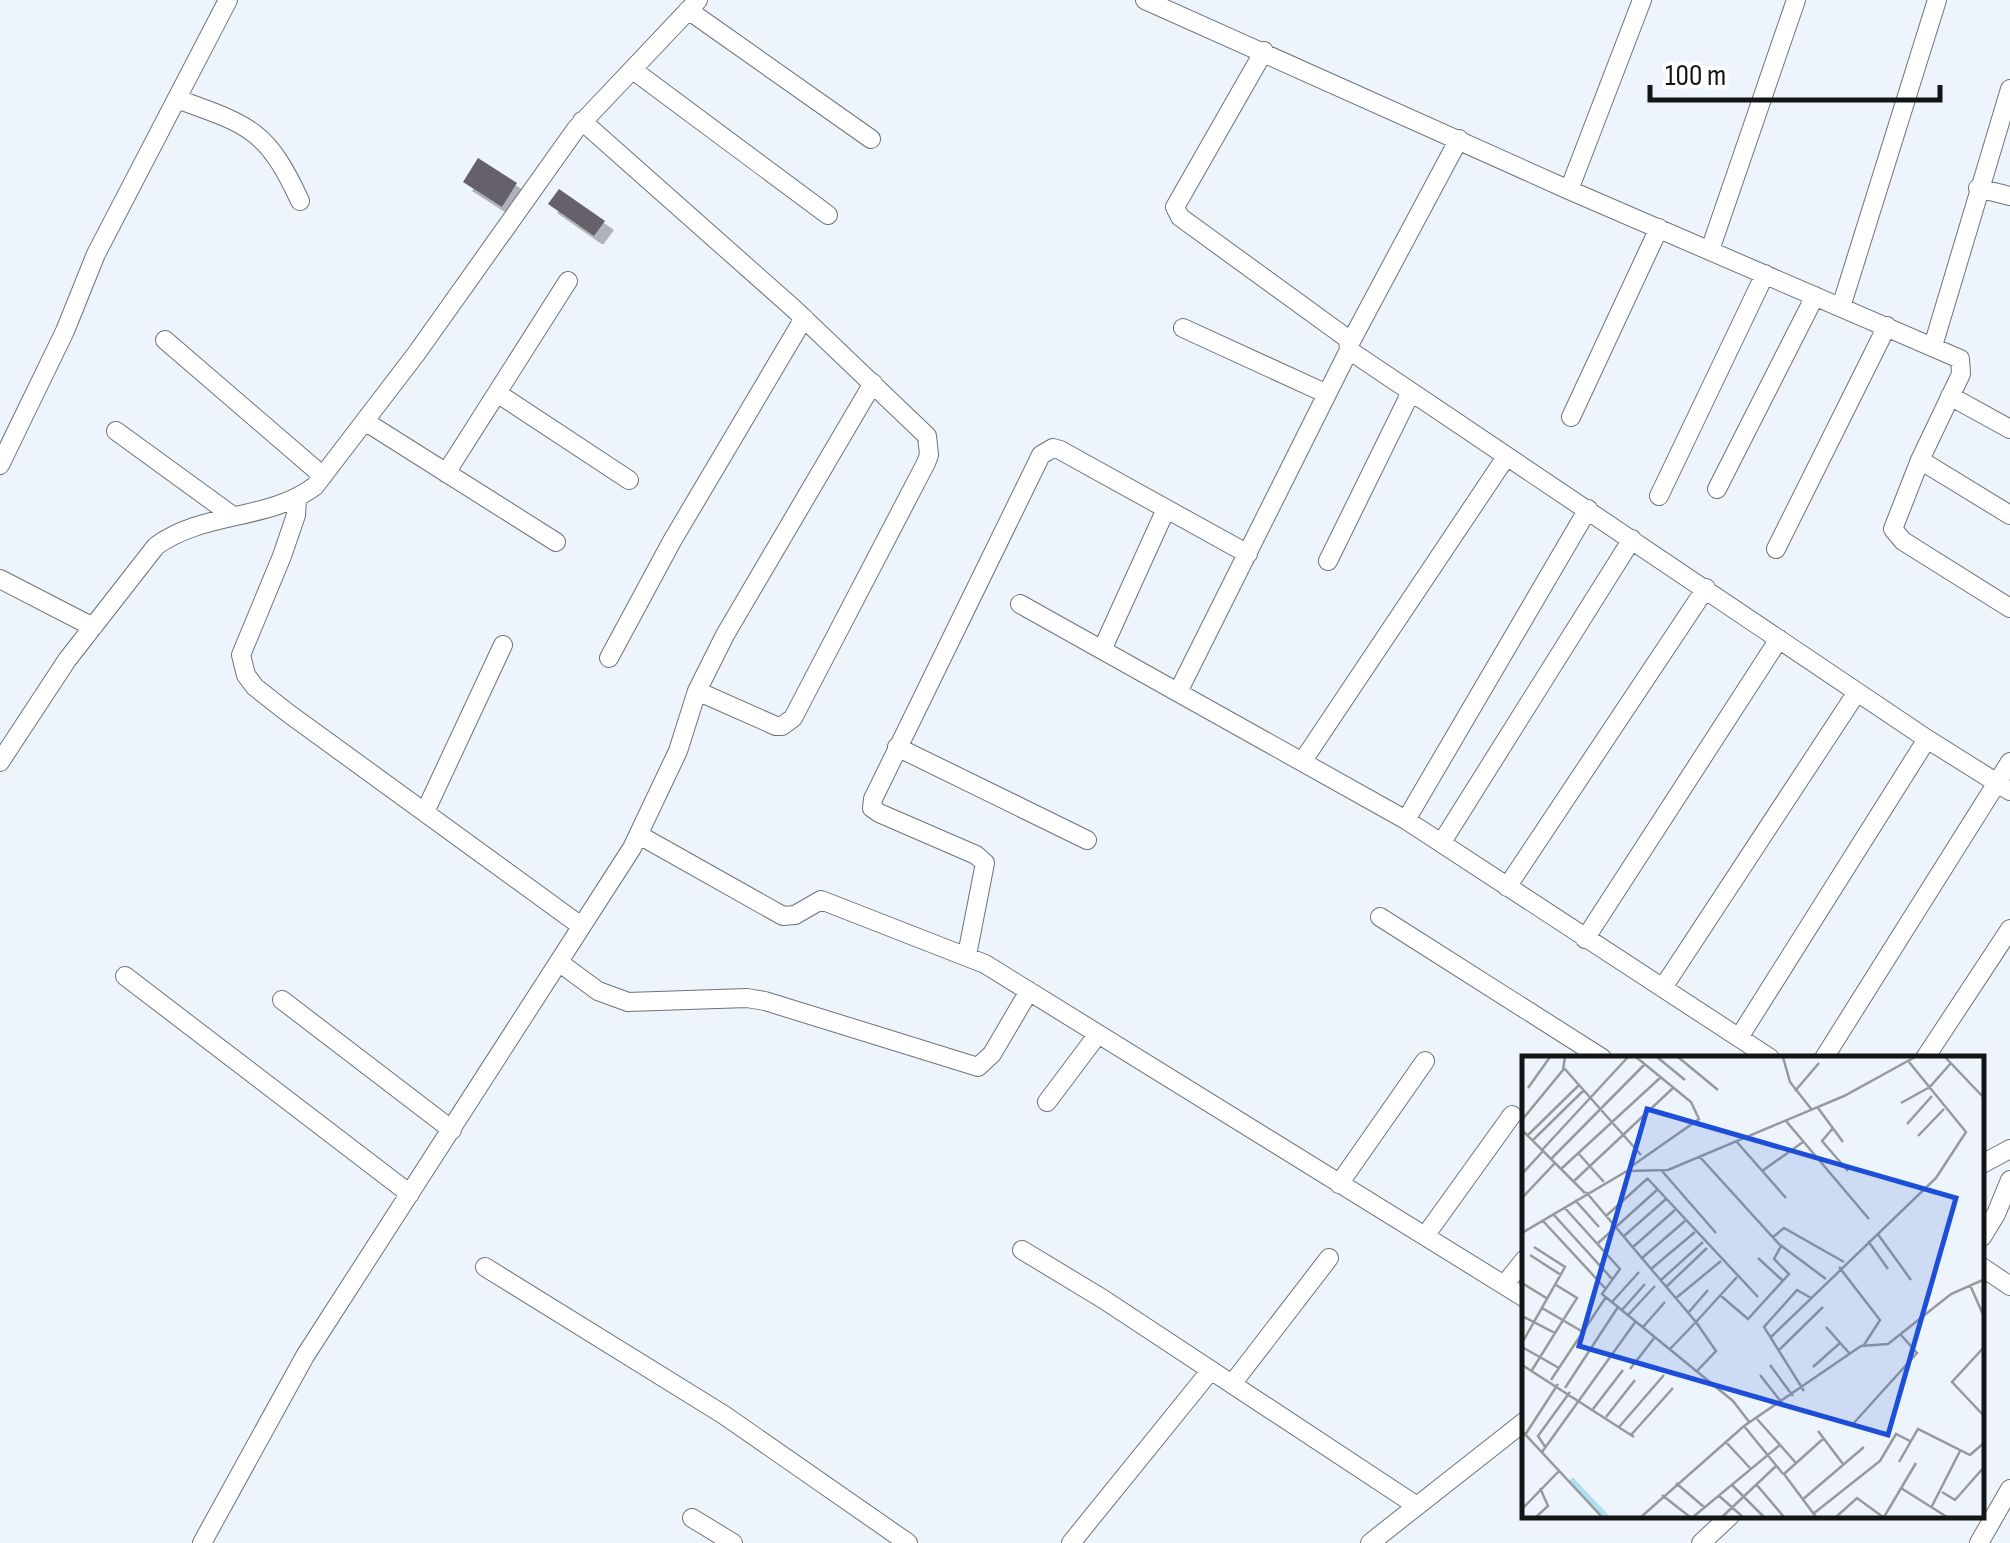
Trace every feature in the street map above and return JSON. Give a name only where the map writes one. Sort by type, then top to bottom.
[{"type":"street","points":[[0,465],[96,254],[228,0]]},
{"type":"street","points":[[1145,0],[1960,359],[1963,366],[1893,529],[1896,536],[2010,608]]},
{"type":"street","points":[[1569,190],[1642,0]]},
{"type":"street","points":[[1710,250],[1796,0]]},
{"type":"street","points":[[1841,307],[1938,0]]},
{"type":"street","points":[[0,762],[67,660],[156,546],[198,524],[298,499],[323,476],[582,122],[693,5],[871,140]]},
{"type":"street","points":[[1264,51],[1175,207],[1180,217],[1348,339],[1349,348],[1411,392],[2004,787]]},
{"type":"street","points":[[633,70],[828,216]]},
{"type":"street","points":[[1933,346],[2009,93]]},
{"type":"street","points":[[177,99],[253,130],[282,162],[300,201]]},
{"type":"street","points":[[582,122],[804,318],[928,436],[929,455],[792,718],[776,726],[697,691]]},
{"type":"street","points":[[1178,692],[1458,139]]},
{"type":"street","points":[[1978,188],[2010,196]]},
{"type":"street","points":[[1571,417],[1659,228]]},
{"type":"street","points":[[1658,496],[1765,274]]},
{"type":"street","points":[[446,473],[568,281]]},
{"type":"street","points":[[1717,489],[1815,296]]},
{"type":"street","points":[[609,658],[672,541],[804,318]]},
{"type":"street","points":[[1776,550],[1887,326]]},
{"type":"street","points":[[1182,328],[1327,394]]},
{"type":"street","points":[[165,340],[323,476]]},
{"type":"street","points":[[202,1543],[304,1356],[560,963],[638,835],[678,751],[697,691],[726,634],[873,382]]},
{"type":"street","points":[[1328,560],[1411,392]]},
{"type":"street","points":[[496,393],[629,480]]},
{"type":"street","points":[[1950,396],[2010,429]]},
{"type":"street","points":[[366,422],[556,542]]},
{"type":"street","points":[[116,431],[233,516]]},
{"type":"street","points":[[967,955],[985,863],[872,808],[876,790],[1045,450],[1060,450],[1248,554]]},
{"type":"street","points":[[1302,762],[1506,457]]},
{"type":"street","points":[[1920,460],[2010,515]]},
{"type":"street","points":[[298,499],[292,527],[241,655],[246,675],[255,688],[288,713],[581,926]]},
{"type":"street","points":[[1102,650],[1166,508]]},
{"type":"street","points":[[1406,820],[1588,508]]},
{"type":"street","points":[[1442,842],[1632,539]]},
{"type":"street","points":[[0,579],[93,627]]},
{"type":"street","points":[[1508,887],[1706,588]]},
{"type":"street","points":[[1020,604],[1406,820],[1767,1056]]},
{"type":"street","points":[[1585,939],[1779,638]]},
{"type":"street","points":[[425,812],[503,645]]},
{"type":"street","points":[[1664,986],[1857,692]]},
{"type":"street","points":[[1740,1036],[1928,739]]},
{"type":"street","points":[[897,747],[1087,840]]},
{"type":"street","points":[[1825,1056],[2004,787],[2010,762]]},
{"type":"street","points":[[638,835],[783,916],[795,915],[821,900],[967,955],[1522,1296]]},
{"type":"street","points":[[1380,917],[1599,1056]]},
{"type":"street","points":[[1926,1056],[2010,929]]},
{"type":"street","points":[[560,963],[614,999],[765,1001],[978,1067],[992,1054],[1029,991]]},
{"type":"street","points":[[126,976],[410,1194]]},
{"type":"street","points":[[282,1000],[452,1130]]},
{"type":"street","points":[[1047,1102],[1098,1034]]},
{"type":"street","points":[[1339,1184],[1425,1061]]},
{"type":"street","points":[[1425,1236],[1512,1115]]},
{"type":"street","points":[[1985,1162],[2010,1149]]},
{"type":"street","points":[[1985,1232],[2010,1180]]},
{"type":"street","points":[[1022,1250],[1417,1506]]},
{"type":"street","points":[[1232,1384],[1329,1258]]},
{"type":"street","points":[[1504,1284],[1522,1263]]},
{"type":"street","points":[[485,1267],[724,1415],[908,1543]]},
{"type":"street","points":[[1985,1269],[2010,1286]]},
{"type":"street","points":[[1070,1543],[1211,1370]]},
{"type":"street","points":[[1370,1543],[1522,1423]]},
{"type":"street","points":[[1979,1543],[2010,1488]]},
{"type":"street","points":[[692,1518],[733,1543]]},
{"type":"street","points":[[1701,1543],[1728,1518]]},
{"type":"building","points":[[478,158],[517,183],[502,207],[463,182]]},
{"type":"building","points":[[559,189],[605,221],[594,236],[548,204]]}]
